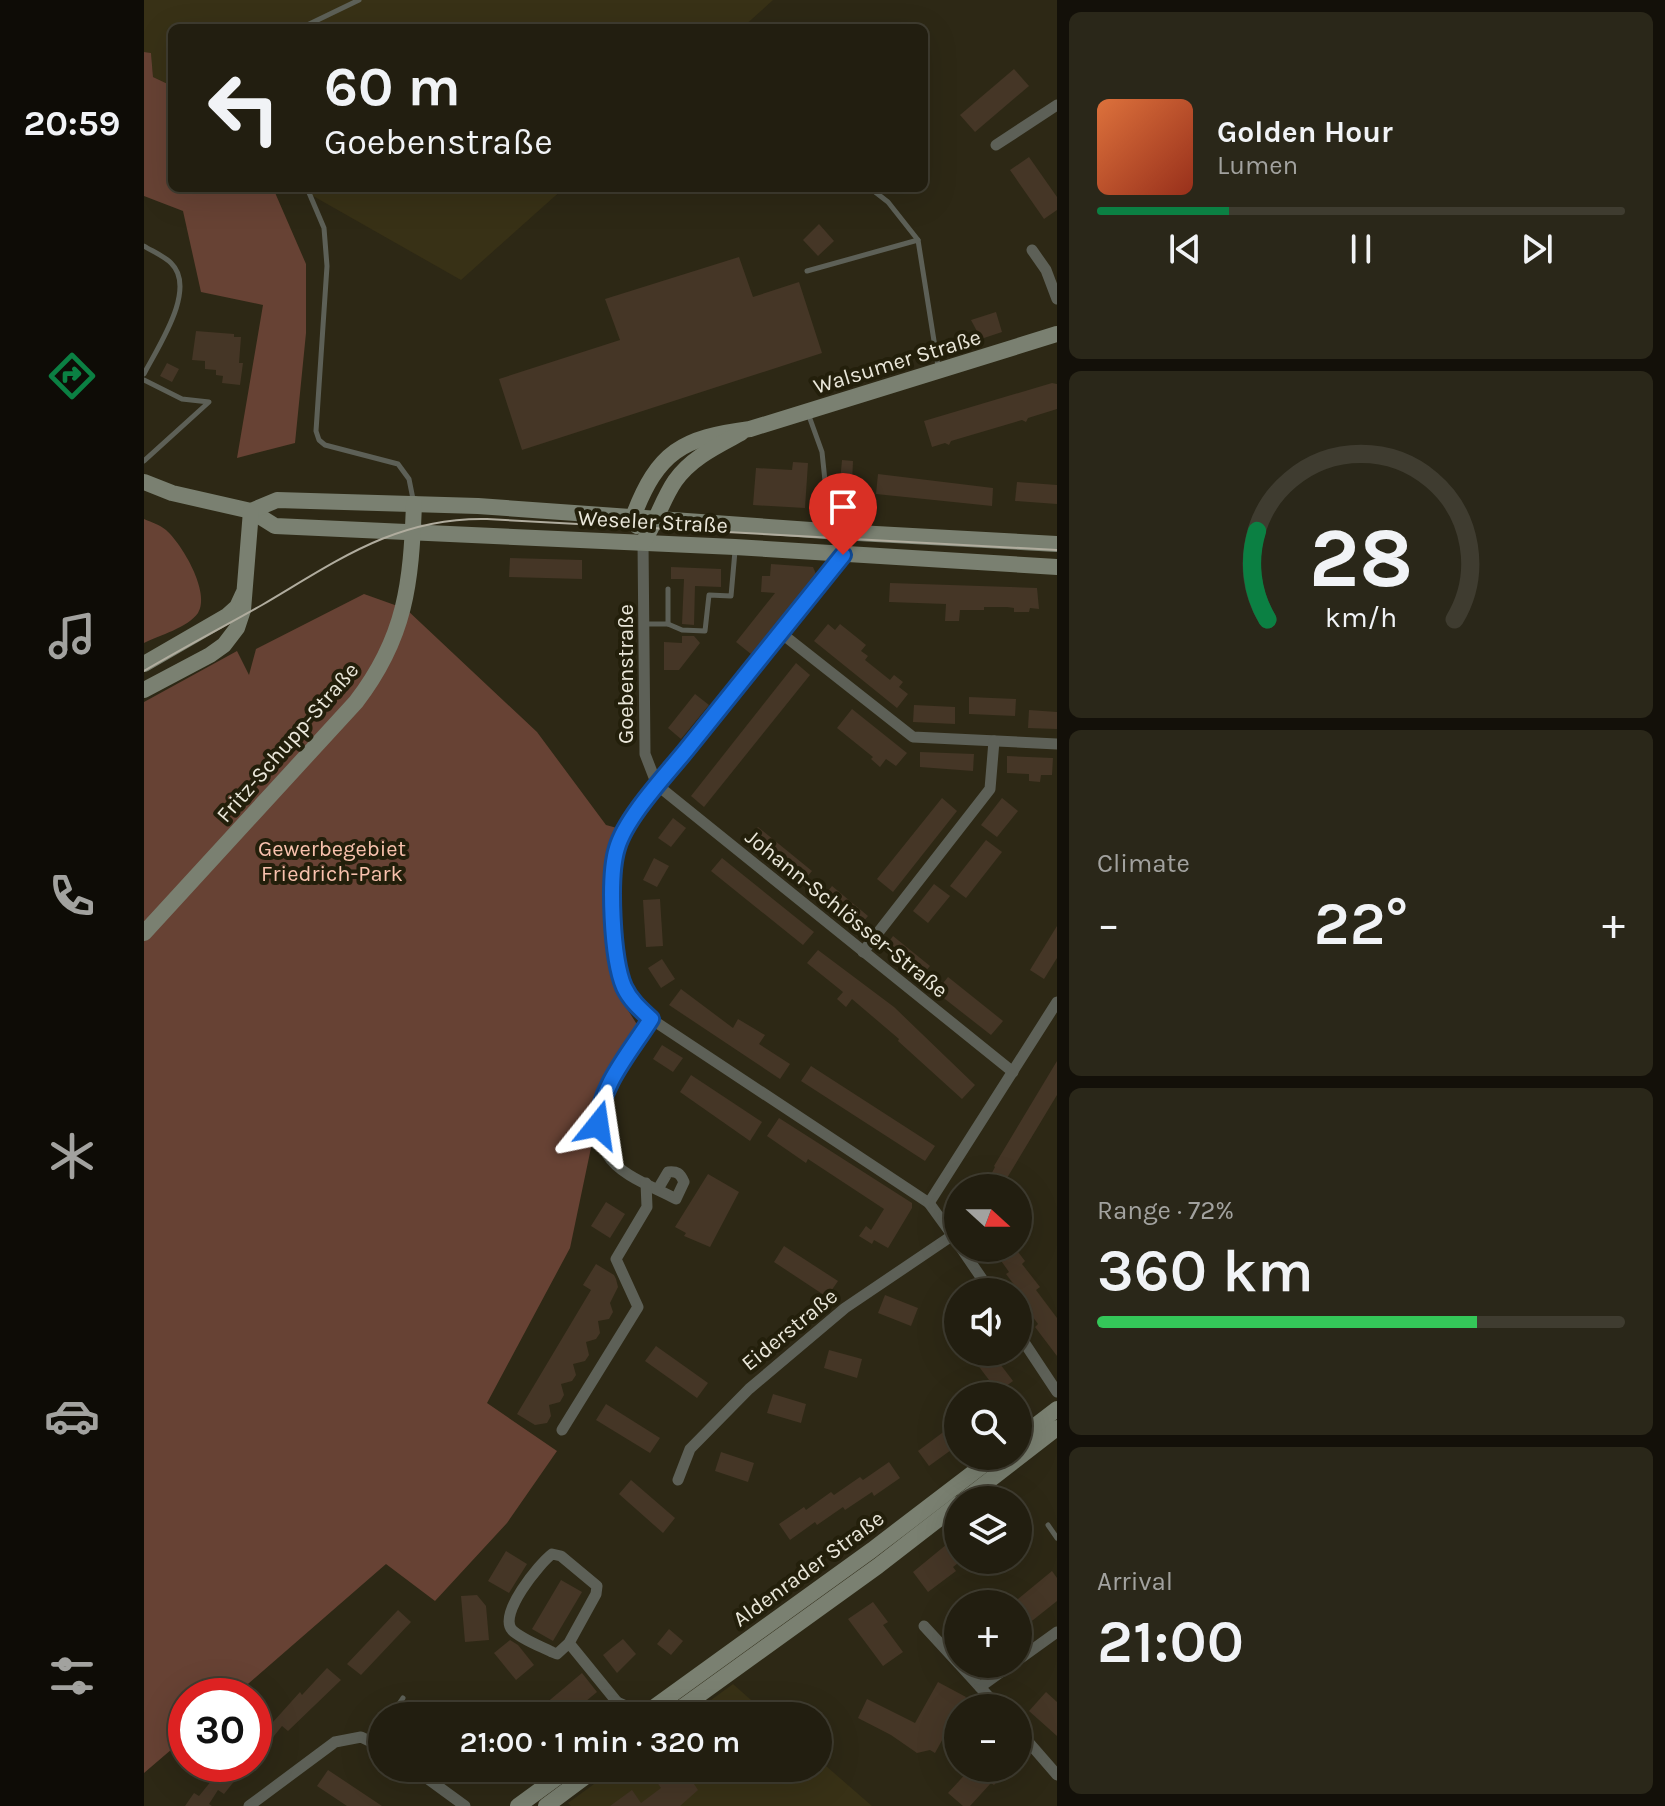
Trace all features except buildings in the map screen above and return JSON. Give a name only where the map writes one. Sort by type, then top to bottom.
[{"type":"main road","name":"Walsumer Straße","points":[[633,517],[643,492],[658,468],[673,452],[689,442],[717,433],[750,429],[1057,334]]},
{"type":"main road","name":"Walsumer Straße","points":[[643,542],[658,519],[676,480],[698,457],[750,429]]},
{"type":"main road","points":[[144,482],[172,493],[251,511],[242,616],[237,628],[224,645],[210,655],[144,690]]},
{"type":"main road","name":"Weseler Straße","points":[[251,511],[277,500],[414,504],[1057,544]]},
{"type":"main road","name":"Fritz-Schupp-Straße","points":[[144,933],[374,679],[387,656],[408,589],[414,504]]},
{"type":"main road","name":"Weseler Straße","points":[[251,511],[275,526],[643,542],[1057,567]]},
{"type":"main road","points":[[633,517],[643,542]]},
{"type":"main road","points":[[144,664],[227,616],[237,607],[244,592]]},
{"type":"main road","points":[[1032,1428],[1057,1409]]},
{"type":"main road","points":[[982,1486],[1057,1428]]},
{"type":"main road","name":"Aldenrader Straße","points":[[661,1702],[872,1550],[977,1470]]},
{"type":"main road","name":"Aldenrader Straße","points":[[689,1702],[944,1515]]},
{"type":"main road","points":[[518,1806],[551,1782]]},
{"type":"main road","points":[[546,1806],[578,1782]]},
{"type":"street","points":[[996,145],[1057,105]]},
{"type":"street","points":[[1032,250],[1046,270],[1057,299]]},
{"type":"street","name":"Goebenstraße","points":[[643,542],[645,754],[657,785]]},
{"type":"street","points":[[843,555],[657,785],[626,829],[617,847],[614,864],[613,925],[617,959],[623,986],[632,1001],[651,1019],[929,1203],[944,1224]]},
{"type":"street","points":[[781,633],[913,737],[1057,744]]},
{"type":"street","points":[[863,952],[990,789],[994,741]]},
{"type":"street","name":"Johann-Schlösser-Straße","points":[[657,785],[1013,1072]]},
{"type":"street","points":[[929,1203],[1057,1002]]},
{"type":"street","points":[[651,1019],[598,1108],[598,1125],[608,1155],[629,1174],[658,1189]]},
{"type":"street","points":[[562,1430],[638,1307],[616,1259],[647,1207],[646,1183]]},
{"type":"street","name":"Eiderstraße","points":[[678,1480],[690,1449],[749,1389],[845,1308],[944,1246]]},
{"type":"street","points":[[1032,1354],[1057,1392]]},
{"type":"street","points":[[552,1554],[561,1556],[597,1586],[569,1643],[557,1654],[512,1629],[508,1620],[510,1609],[541,1562],[552,1554]]},
{"type":"street","points":[[924,1626],[944,1647]]},
{"type":"street","points":[[1032,1650],[1057,1632]]},
{"type":"street","name":"Aldenrader Straße","points":[[569,1643],[617,1702]]},
{"type":"street","points":[[972,1678],[986,1694]]},
{"type":"street","points":[[980,1687],[993,1678]]},
{"type":"street","points":[[249,1806],[335,1742],[361,1737],[368,1740]]},
{"type":"street","points":[[1032,1746],[1057,1775]]},
{"type":"street","points":[[432,1782],[465,1806]]},
{"type":"lane","points":[[309,24],[359,0]]},
{"type":"lane","points":[[309,192],[324,228],[327,266],[316,431],[319,440],[325,445],[398,464],[409,479],[414,504]]},
{"type":"lane","points":[[875,192],[888,202],[918,240],[939,371]]},
{"type":"lane","points":[[807,271],[918,240]]},
{"type":"lane","points":[[144,246],[173,264],[180,282],[180,303],[144,377],[182,399],[209,402],[144,461]]},
{"type":"lane","points":[[808,411],[822,452],[827,500],[839,532]]},
{"type":"lane","points":[[645,624],[668,624],[682,630],[705,631],[709,595],[731,596],[735,547]]},
{"type":"lane","points":[[668,589],[668,624]]},
{"type":"lane","points":[[1048,1525],[1057,1538]]},
{"type":"lane","points":[[400,1702],[403,1698]]},
{"type":"shaded area","points":[[144,0],[773,0],[746,24],[168,24],[168,84],[153,77],[151,53],[144,52]]},
{"type":"shaded area","points":[[306,192],[560,192],[461,280]]},
{"type":"shaded area","points":[[733,1684],[753,1702],[708,1702]]},
{"type":"shaded area","points":[[832,1771],[872,1806],[571,1806],[568,1803],[597,1782],[832,1782]]},
{"type":"green space","points":[[144,52],[151,53],[153,77],[168,84],[168,192],[275,192],[306,264],[306,333],[295,443],[237,458],[263,305],[201,292],[183,211],[144,196]]},
{"type":"green space","points":[[144,519],[166,530],[180,546],[198,582],[201,604],[198,613],[187,623],[144,643]]},
{"type":"green space","name":"Gewerbegebiet Friedrich-Park","points":[[364,594],[406,609],[537,732],[606,825],[617,828],[605,872],[604,900],[610,964],[619,996],[638,1026],[604,1081],[594,1111],[592,1143],[570,1248],[487,1403],[557,1451],[507,1523],[435,1601],[386,1564],[255,1678],[168,1678],[168,1752],[144,1773],[144,702],[237,651],[249,675],[256,649]]},
{"type":"tram line","points":[[144,671],[368,545],[424,525],[454,520],[487,519],[1057,550]]},
{"type":"route","points":[[598,1125],[598,1108],[651,1019],[632,1001],[623,986],[617,959],[613,925],[617,847],[657,785],[843,555]]}]
